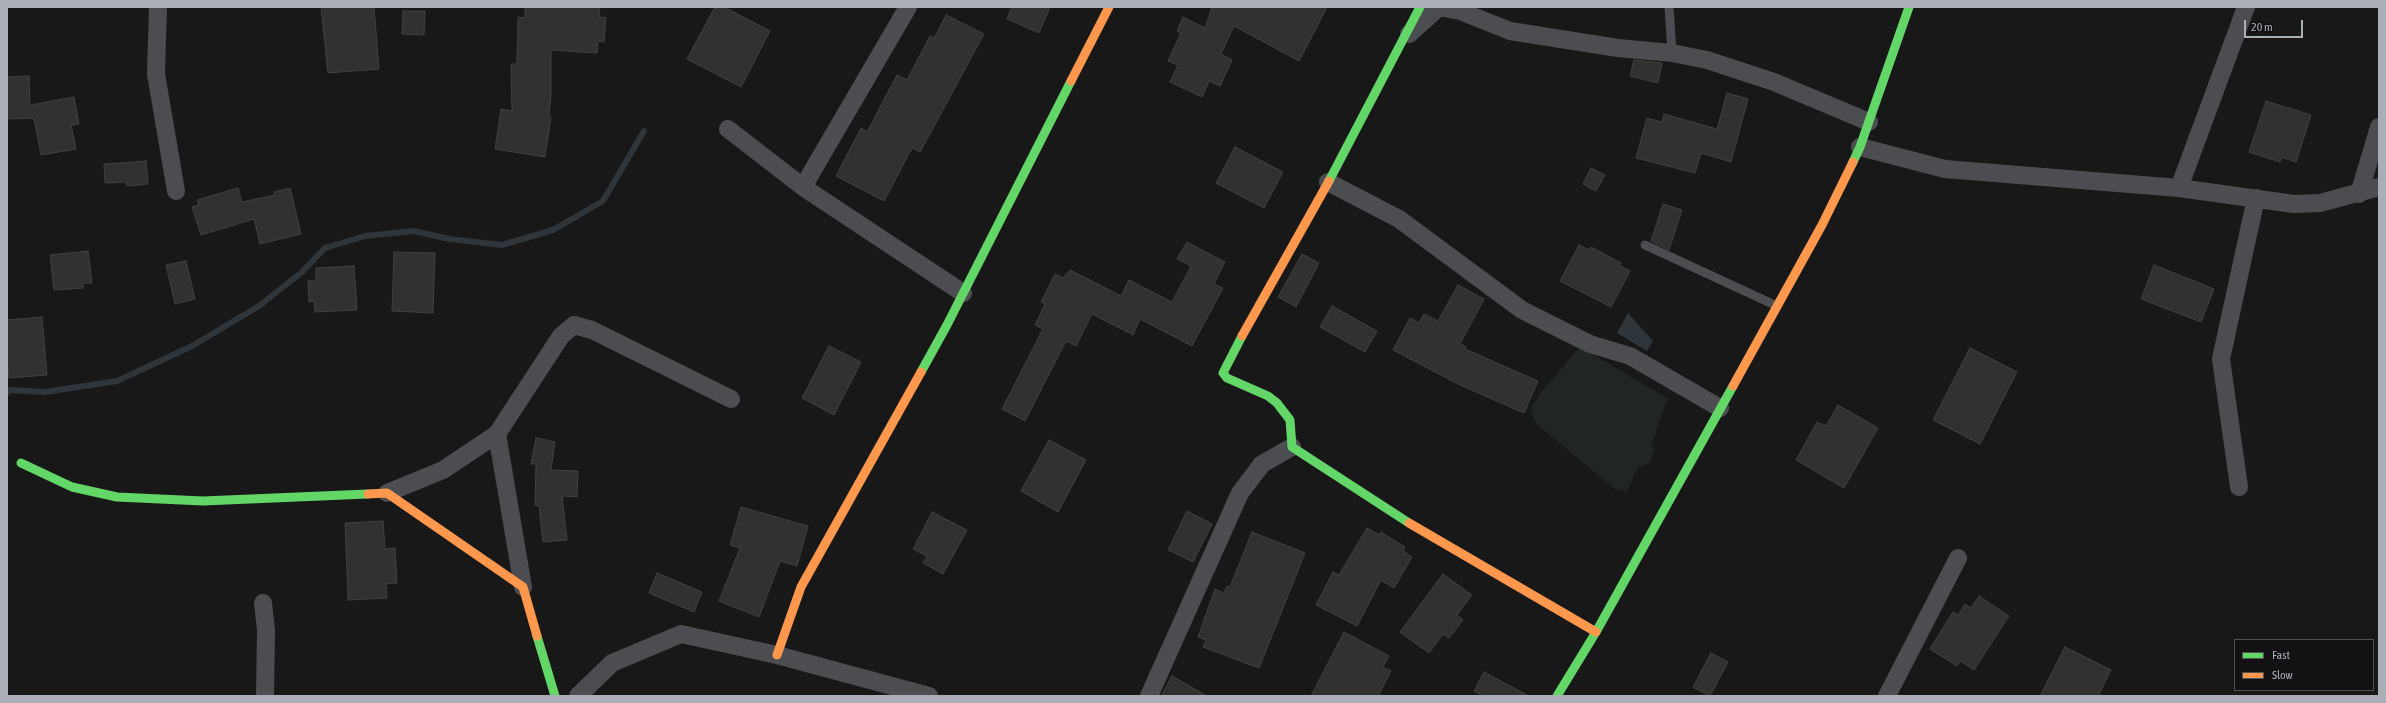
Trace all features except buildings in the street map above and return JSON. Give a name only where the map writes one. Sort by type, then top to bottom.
[{"type":"street","points":[[158,7],[156,74],[176,191]]},
{"type":"street","points":[[803,187],[908,7]]},
{"type":"street","points":[[777,654],[801,587],[963,293],[1109,7]]},
{"type":"street","points":[[1292,447],[1290,420],[1277,403],[1268,396],[1227,378],[1223,373],[1227,362],[1328,182],[1420,7]]},
{"type":"street","points":[[1402,40],[1439,7],[1460,11],[1510,31],[1618,48],[1672,53],[1707,60],[1774,82],[1869,122]]},
{"type":"street","points":[[1557,696],[1596,632],[1778,306],[1860,147],[1909,7]]},
{"type":"street","points":[[2179,188],[2246,7]]},
{"type":"street","points":[[2359,194],[2379,127]]},
{"type":"street","points":[[728,129],[803,187],[963,293]]},
{"type":"street","points":[[1860,147],[1945,169],[2179,188],[2294,204],[2320,203],[2379,188]]},
{"type":"street","points":[[1328,182],[1399,219],[1522,310],[1590,344],[1630,356],[1720,408]]},
{"type":"street","points":[[2239,487],[2221,358],[2256,198]]},
{"type":"street","points":[[21,464],[72,487],[117,497],[202,501],[387,493],[443,470],[497,434],[561,336],[574,325],[592,330],[731,399]]},
{"type":"street","points":[[497,434],[523,587],[555,696]]},
{"type":"street","points":[[1292,447],[1431,538],[1475,561],[1596,632]]},
{"type":"street","points":[[1149,696],[1240,493],[1262,464],[1292,447]]},
{"type":"street","points":[[387,493],[523,587]]},
{"type":"street","points":[[1887,696],[1958,558]]},
{"type":"street","points":[[263,603],[266,630],[265,696]]},
{"type":"street","points":[[578,696],[612,663],[681,634],[777,654],[929,696]]},
{"type":"lane","points":[[1669,7],[1672,53]]},
{"type":"lane","points":[[1645,245],[1778,306]]},
{"type":"shaded area","points":[[1628,313],[1653,341],[1647,351],[1617,333]]},
{"type":"shaded area","points":[[1580,347],[1669,399],[1665,404],[1651,447],[1655,449],[1650,463],[1638,467],[1627,492],[1615,489],[1535,423],[1531,407],[1545,387]]},
{"type":"waterway","points":[[7,393],[9,390],[45,392],[117,381],[192,346],[259,306],[302,272],[325,248],[365,236],[414,231],[449,239],[502,245],[553,230],[603,201],[644,131]]},
{"type":"traffic: fast","points":[[1329,181],[1420,7]]},
{"type":"traffic: fast","points":[[1853,162],[1860,147],[1909,7]]},
{"type":"traffic: fast","points":[[921,372],[947,325],[1071,81]]},
{"type":"traffic: fast","points":[[1242,336],[1223,373],[1227,378],[1268,396],[1277,403],[1290,420],[1292,447],[1409,523]]},
{"type":"traffic: fast","points":[[1557,696],[1596,632],[1733,386]]},
{"type":"traffic: fast","points":[[21,463],[72,487],[117,497],[203,501],[368,494]]},
{"type":"traffic: fast","points":[[537,636],[555,696]]},
{"type":"traffic: slow","points":[[1071,81],[1109,7]]},
{"type":"traffic: slow","points":[[1733,386],[1822,225],[1853,162]]},
{"type":"traffic: slow","points":[[1242,336],[1329,181]]},
{"type":"traffic: slow","points":[[777,655],[801,587],[921,372]]},
{"type":"traffic: slow","points":[[368,494],[387,493],[523,587],[537,636]]},
{"type":"traffic: slow","points":[[1409,523],[1596,632]]}]
